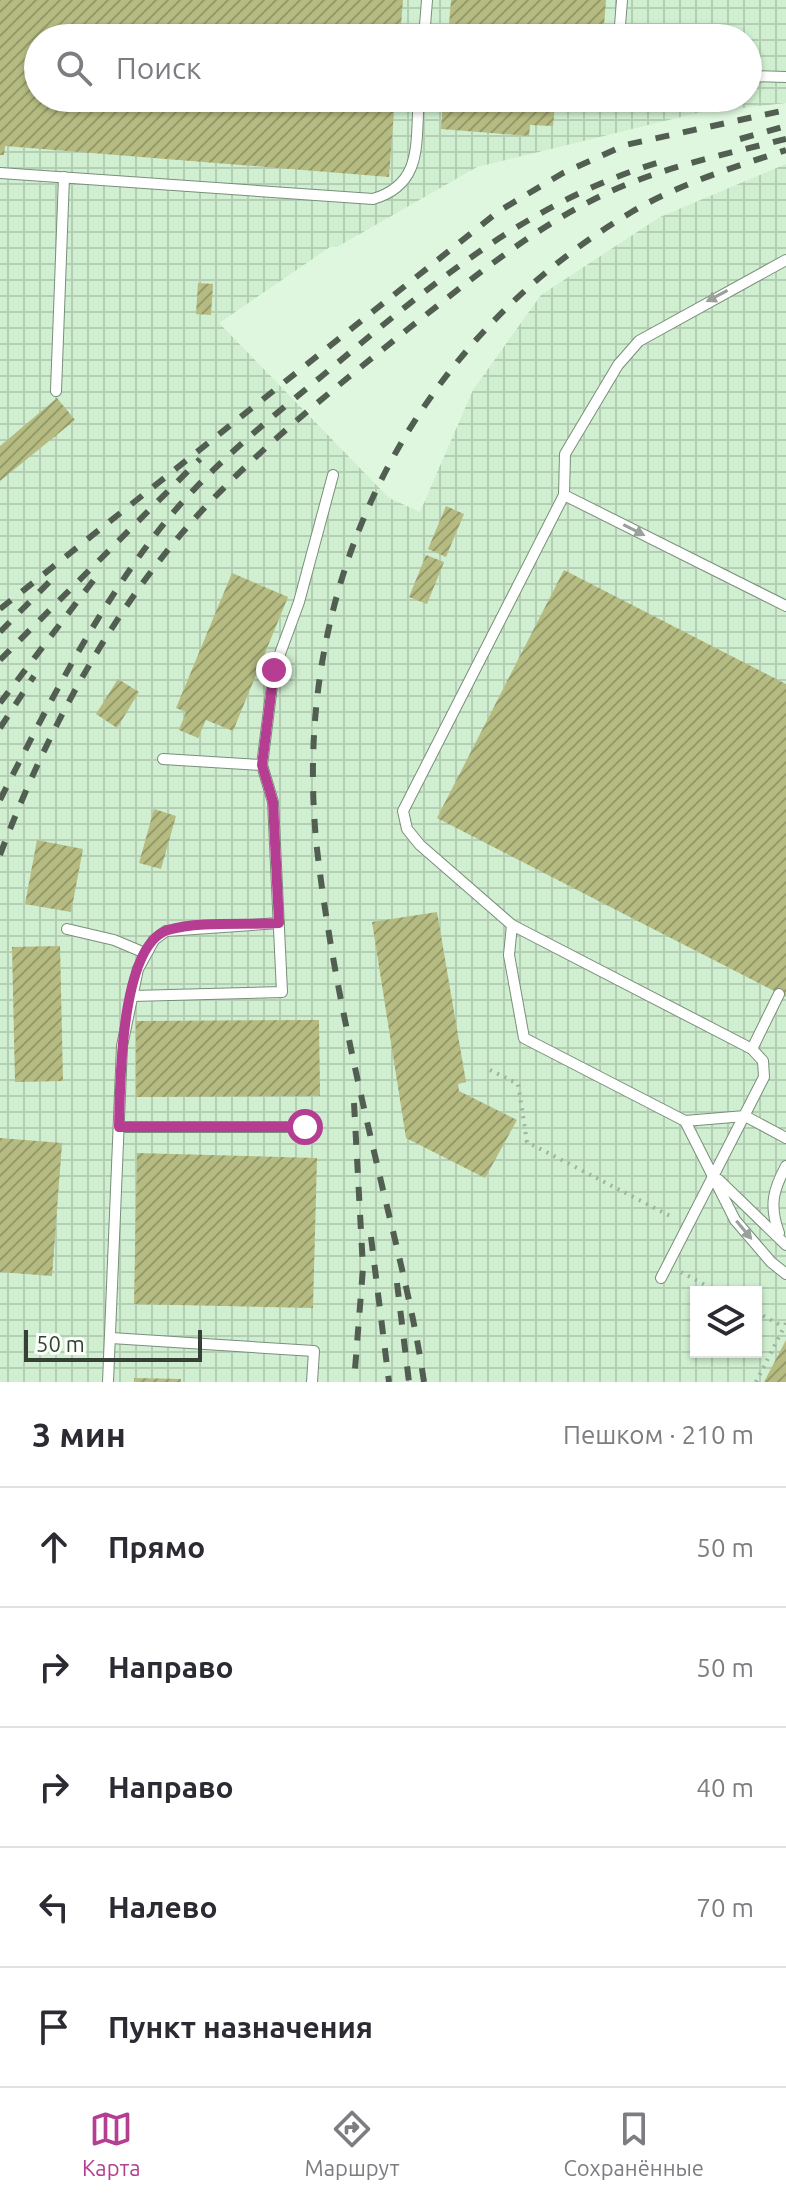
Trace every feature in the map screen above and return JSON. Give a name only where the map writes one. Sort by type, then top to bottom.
[{"type":"lane","points":[[425,24],[427,0]]},
{"type":"lane","points":[[620,24],[622,0]]},
{"type":"lane","points":[[762,76],[786,77]]},
{"type":"lane","points":[[0,173],[373,199],[391,193],[404,183],[413,167],[418,112]]},
{"type":"lane","points":[[56,391],[64,177]]},
{"type":"lane","points":[[661,1278],[764,1077],[763,1061],[752,1049],[512,925],[420,845],[407,829],[403,811],[564,495],[565,454],[618,365],[639,341],[786,260]]},
{"type":"lane","points":[[132,996],[282,992],[273,802],[262,765],[274,670],[299,602],[333,475]]},
{"type":"lane","points":[[564,495],[786,606]]},
{"type":"lane","points":[[163,759],[262,765]]},
{"type":"lane","points":[[108,1382],[122,1046],[145,953],[166,931],[279,923]]},
{"type":"lane","points":[[512,925],[509,955],[524,1038],[685,1121],[745,1116],[786,1138]]},
{"type":"lane","points":[[67,929],[114,940],[145,953]]},
{"type":"lane","points":[[752,1049],[779,994]]},
{"type":"lane","points":[[685,1121],[735,1220],[771,1262],[786,1274]]},
{"type":"lane","points":[[119,1127],[305,1127]]},
{"type":"lane","points":[[783,1242],[772,1215],[773,1191],[786,1166]]},
{"type":"lane","points":[[714,1176],[783,1242]]},
{"type":"lane","points":[[111,1338],[314,1351],[312,1382]]},
{"type":"path","points":[[490,1070],[518,1084],[527,1142],[676,1219]]},
{"type":"path","points":[[668,1265],[707,1286]]},
{"type":"path","points":[[756,1382],[785,1325],[762,1315]]},
{"type":"shaded area","points":[[0,0],[786,0],[786,103],[762,106],[762,24],[24,24],[24,112],[706,112],[477,167],[337,247],[330,247],[219,323],[389,498],[420,512],[473,390],[541,295],[660,217],[786,164],[786,1382],[0,1382]]},
{"type":"building","points":[[0,0],[403,0],[401,24],[24,24],[24,112],[394,112],[389,177],[5,146],[4,155],[0,155]]},
{"type":"building","points":[[451,0],[606,0],[604,24],[449,24]]},
{"type":"building","points":[[442,112],[554,112],[553,126],[530,125],[529,136],[441,129]]},
{"type":"building","points":[[198,283],[213,284],[211,315],[196,314]]},
{"type":"building","points":[[57,398],[75,420],[0,481],[0,446]]},
{"type":"building","points":[[446,506],[464,514],[446,557],[428,549]]},
{"type":"building","points":[[426,555],[444,562],[427,604],[409,597]]},
{"type":"building","points":[[564,570],[786,684],[786,997],[437,818]]},
{"type":"building","points":[[232,573],[288,597],[233,731],[206,720],[198,738],[179,730],[186,712],[176,708]]},
{"type":"building","points":[[118,679],[139,692],[117,728],[96,714]]},
{"type":"building","points":[[154,809],[176,816],[161,869],[139,863]]},
{"type":"building","points":[[37,840],[83,849],[71,912],[25,904]]},
{"type":"building","points":[[437,912],[466,1082],[458,1084],[459,1091],[517,1120],[485,1178],[406,1138],[372,922]]},
{"type":"building","points":[[60,946],[63,1081],[15,1082],[12,947]]},
{"type":"building","points":[[319,1020],[320,1096],[136,1097],[136,1021]]},
{"type":"building","points":[[0,1138],[62,1143],[52,1276],[0,1272]]},
{"type":"building","points":[[137,1153],[317,1158],[313,1308],[134,1304]]},
{"type":"building","points":[[786,1340],[786,1382],[764,1382]]},
{"type":"building","points":[[134,1378],[181,1379],[181,1382],[134,1382]]},
{"type":"railway","points":[[0,609],[499,211],[563,173],[625,145],[786,110]]},
{"type":"railway","points":[[740,139],[786,126]]},
{"type":"railway","points":[[0,855],[59,720],[108,634],[164,554],[220,491],[272,442],[458,290],[562,217],[618,188],[659,173],[786,139]]},
{"type":"railway","points":[[424,1382],[342,1005],[317,849],[313,753],[323,660],[345,570],[379,484],[425,405],[483,333],[551,268],[648,203],[686,185],[786,150]]},
{"type":"railway","points":[[0,800],[52,699],[109,601],[170,516],[211,473],[254,432],[362,342],[483,249],[570,198],[617,177],[667,160]]},
{"type":"railway","points":[[0,660],[200,459]]},
{"type":"railway","points":[[0,703],[96,577]]},
{"type":"railway","points":[[0,632],[53,578]]},
{"type":"railway","points":[[0,728],[34,676]]},
{"type":"railway","points":[[354,1103],[363,1268],[354,1382]]},
{"type":"railway","points":[[371,1237],[389,1382]]},
{"type":"railway","points":[[397,1283],[409,1382]]},
{"type":"route","points":[[274,670],[262,765],[273,802],[279,923],[182,928],[166,931],[154,940],[138,969],[122,1046],[119,1127],[305,1127]]}]
